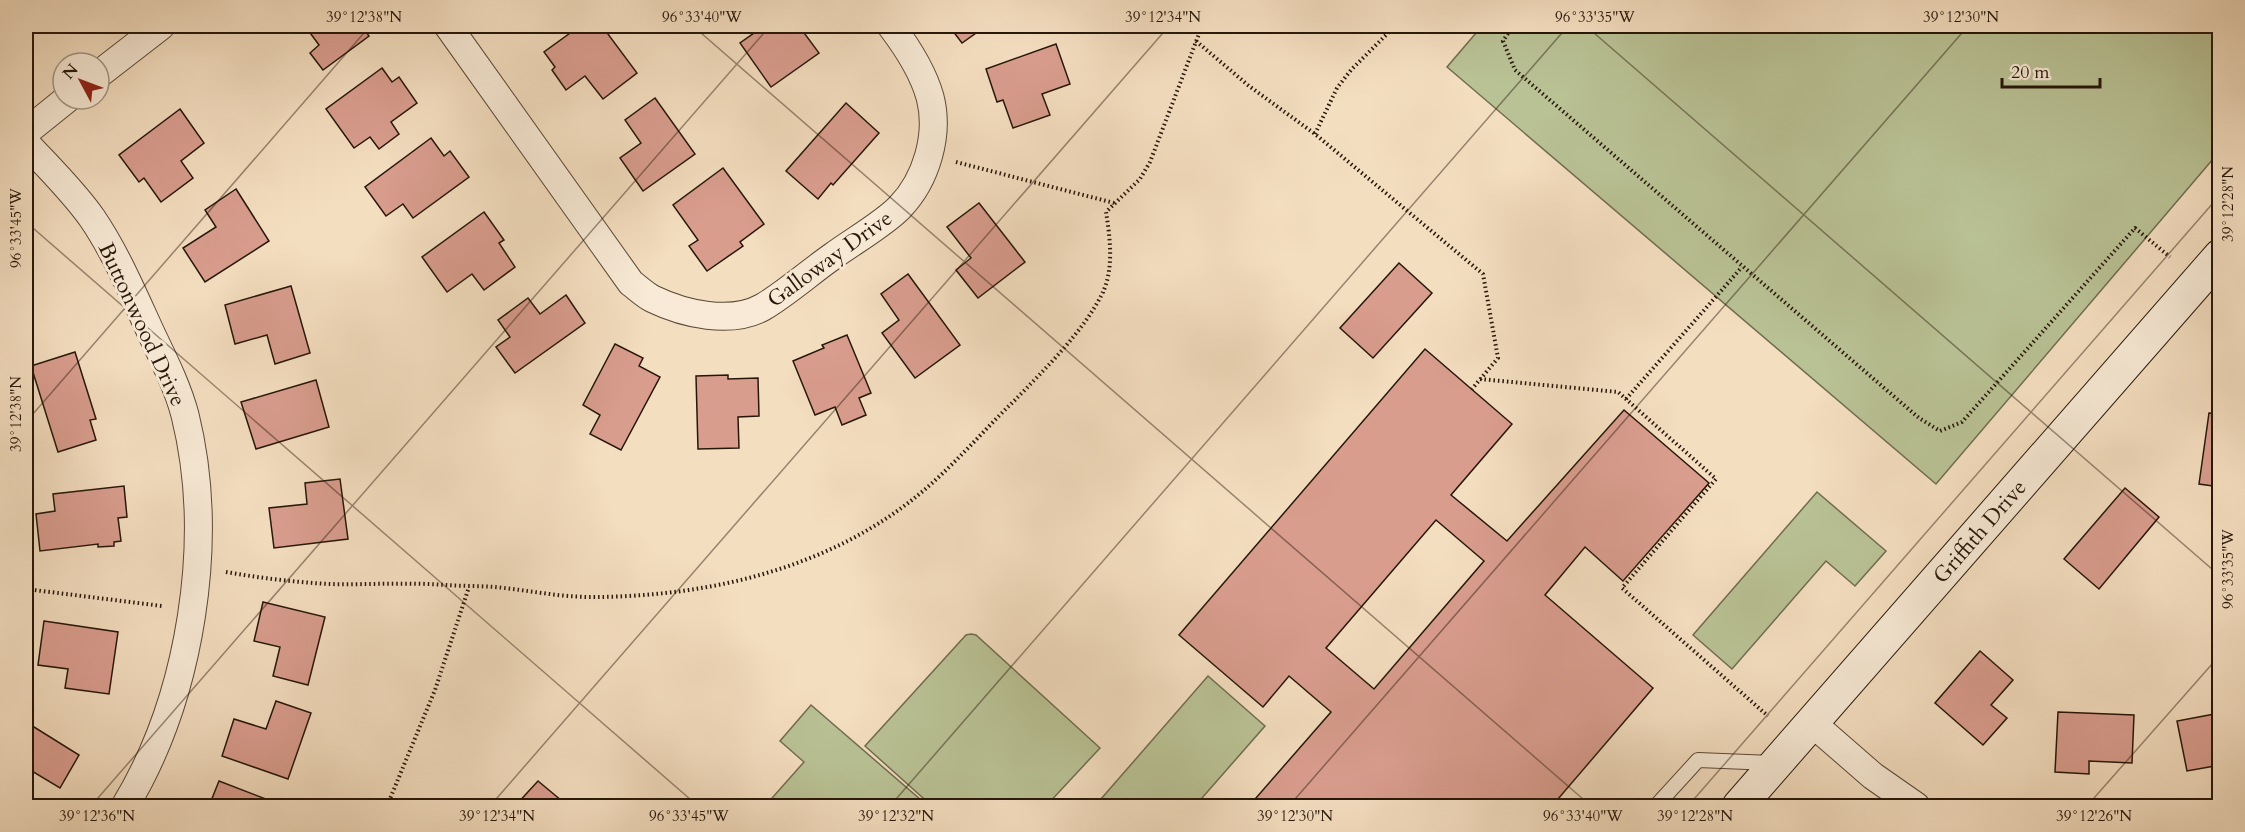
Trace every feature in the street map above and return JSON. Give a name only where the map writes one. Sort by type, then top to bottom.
[{"type":"street","points":[[111,65],[161,26]]},
{"type":"street","name":"Galloway Drive","points":[[447,26],[631,283],[651,298],[675,308],[734,316],[762,307],[899,208],[917,184],[930,153],[933,126],[930,98],[917,65],[891,26]]},
{"type":"street","points":[[26,132],[52,111]]},
{"type":"street","name":"Buttonwood Drive","points":[[26,143],[92,218],[123,274],[163,358],[185,415],[194,468],[198,516],[197,564],[181,670],[161,733],[143,777],[125,807]]},
{"type":"street","name":"Griffith Drive","points":[[1739,807],[2215,270]]},
{"type":"street","points":[[1812,723],[1873,776],[1916,807]]},
{"type":"lane","points":[[1656,807],[1698,760],[1777,763]]},
{"type":"path","points":[[197,564],[280,581],[494,587],[557,596],[593,597],[680,591],[725,584],[793,565],[867,530],[923,491],[1031,383],[1071,339],[1104,291],[1109,264],[1106,212],[1140,180],[1150,162],[1202,26]]},
{"type":"path","points":[[1315,134],[1337,88],[1351,70],[1395,26]]},
{"type":"path","points":[[1513,26],[1503,41],[1515,70],[1918,418],[1940,431],[1962,422],[2134,228],[2170,257]]},
{"type":"path","points":[[1196,41],[1249,86],[1315,134],[1483,274],[1498,358],[1472,389]]},
{"type":"path","points":[[930,153],[991,173],[1114,203]]},
{"type":"path","points":[[1626,399],[1742,267]]},
{"type":"path","points":[[1480,380],[1618,392],[1716,479],[1622,588],[1768,716]]},
{"type":"path","points":[[387,807],[435,690],[469,587]]},
{"type":"path","points":[[26,589],[191,609]]},
{"type":"green space","points":[[1482,26],[2219,26],[2219,152],[1936,484],[1447,67]]},
{"type":"green space","points":[[1817,492],[1886,551],[1855,586],[1826,561],[1732,669],[1693,635]]},
{"type":"green space","points":[[966,635],[976,635],[1100,748],[1046,806],[932,806],[865,746]]},
{"type":"green space","points":[[1208,676],[1265,726],[1195,806],[1110,806],[1101,799]]},
{"type":"green space","points":[[811,705],[928,806],[765,806],[804,762],[780,741]]},
{"type":"building","points":[[305,26],[362,26],[369,36],[323,70],[310,53],[319,45]]},
{"type":"building","points":[[580,26],[602,26],[637,73],[603,99],[585,76],[566,90],[552,70],[555,67],[544,52]]},
{"type":"building","points":[[764,26],[799,26],[819,53],[771,87],[740,43]]},
{"type":"building","points":[[949,26],[986,26],[962,43]]},
{"type":"building","points":[[1056,44],[1070,84],[1042,94],[1050,115],[1013,128],[1003,100],[997,102],[986,69]]},
{"type":"building","points":[[382,68],[392,82],[399,77],[417,103],[391,122],[399,134],[379,149],[370,137],[354,148],[326,109]]},
{"type":"building","points":[[655,98],[695,154],[643,191],[620,158],[641,143],[625,120]]},
{"type":"building","points":[[846,103],[879,133],[818,199],[786,171]]},
{"type":"building","points":[[180,109],[204,143],[181,161],[193,178],[161,202],[144,178],[139,182],[119,155]]},
{"type":"building","points":[[431,138],[444,156],[450,151],[469,177],[413,218],[403,204],[386,216],[365,187]]},
{"type":"building","points":[[723,168],[764,224],[740,242],[743,246],[707,271],[689,246],[698,240],[673,205]]},
{"type":"building","points":[[236,189],[269,241],[205,282],[183,248],[216,227],[205,210]]},
{"type":"building","points":[[979,203],[1025,262],[978,298],[956,270],[971,258],[947,227]]},
{"type":"building","points":[[484,212],[504,240],[499,243],[515,267],[484,290],[472,274],[447,292],[422,257]]},
{"type":"building","points":[[1399,263],[1432,293],[1373,358],[1340,328]]},
{"type":"building","points":[[908,274],[960,345],[915,378],[882,333],[899,320],[881,294]]},
{"type":"building","points":[[291,286],[310,353],[275,364],[267,335],[235,344],[225,305]]},
{"type":"building","points":[[566,295],[585,323],[515,373],[496,347],[510,337],[498,320],[528,298],[540,314]]},
{"type":"building","points":[[847,335],[871,393],[859,398],[866,415],[842,425],[835,407],[815,415],[793,361],[824,348],[822,345]]},
{"type":"building","points":[[615,344],[643,358],[639,366],[660,377],[621,450],[590,434],[600,415],[583,405]]},
{"type":"building","points":[[1425,349],[1512,424],[1451,495],[1507,541],[1624,410],[1709,483],[1623,581],[1585,547],[1545,595],[1653,688],[1552,806],[1249,806],[1331,712],[1289,676],[1263,707],[1179,635]],"holes":[[[1436,520],[1484,561],[1374,689],[1326,648]]]},
{"type":"building","points":[[75,352],[96,419],[90,420],[96,440],[58,452],[31,366]]},
{"type":"building","points":[[728,375],[728,379],[758,378],[759,416],[738,417],[739,448],[698,449],[696,376]]},
{"type":"building","points":[[316,380],[329,427],[256,449],[241,402]]},
{"type":"building","points":[[2209,413],[2220,414],[2220,487],[2199,484]]},
{"type":"building","points":[[340,479],[348,539],[274,548],[269,508],[307,504],[305,483]]},
{"type":"building","points":[[124,486],[127,517],[118,518],[121,541],[114,542],[114,546],[98,547],[98,544],[40,551],[36,514],[55,511],[53,494]]},
{"type":"building","points":[[2125,488],[2159,517],[2099,589],[2064,559]]},
{"type":"building","points":[[263,602],[325,617],[308,685],[273,676],[280,647],[254,641]]},
{"type":"building","points":[[44,621],[118,632],[109,694],[65,688],[68,669],[38,665]]},
{"type":"building","points":[[1980,651],[2013,680],[1991,705],[2007,718],[1983,745],[1935,703]]},
{"type":"building","points":[[276,701],[311,713],[288,779],[222,756],[234,719],[266,729]]},
{"type":"building","points":[[2058,712],[2134,715],[2132,763],[2089,761],[2089,774],[2055,772]]},
{"type":"building","points":[[2220,713],[2220,765],[2187,771],[2177,721]]},
{"type":"building","points":[[26,722],[79,755],[60,788],[27,768],[26,770]]},
{"type":"building","points":[[219,781],[284,806],[209,806]]},
{"type":"building","points":[[538,781],[568,806],[515,806]]}]
